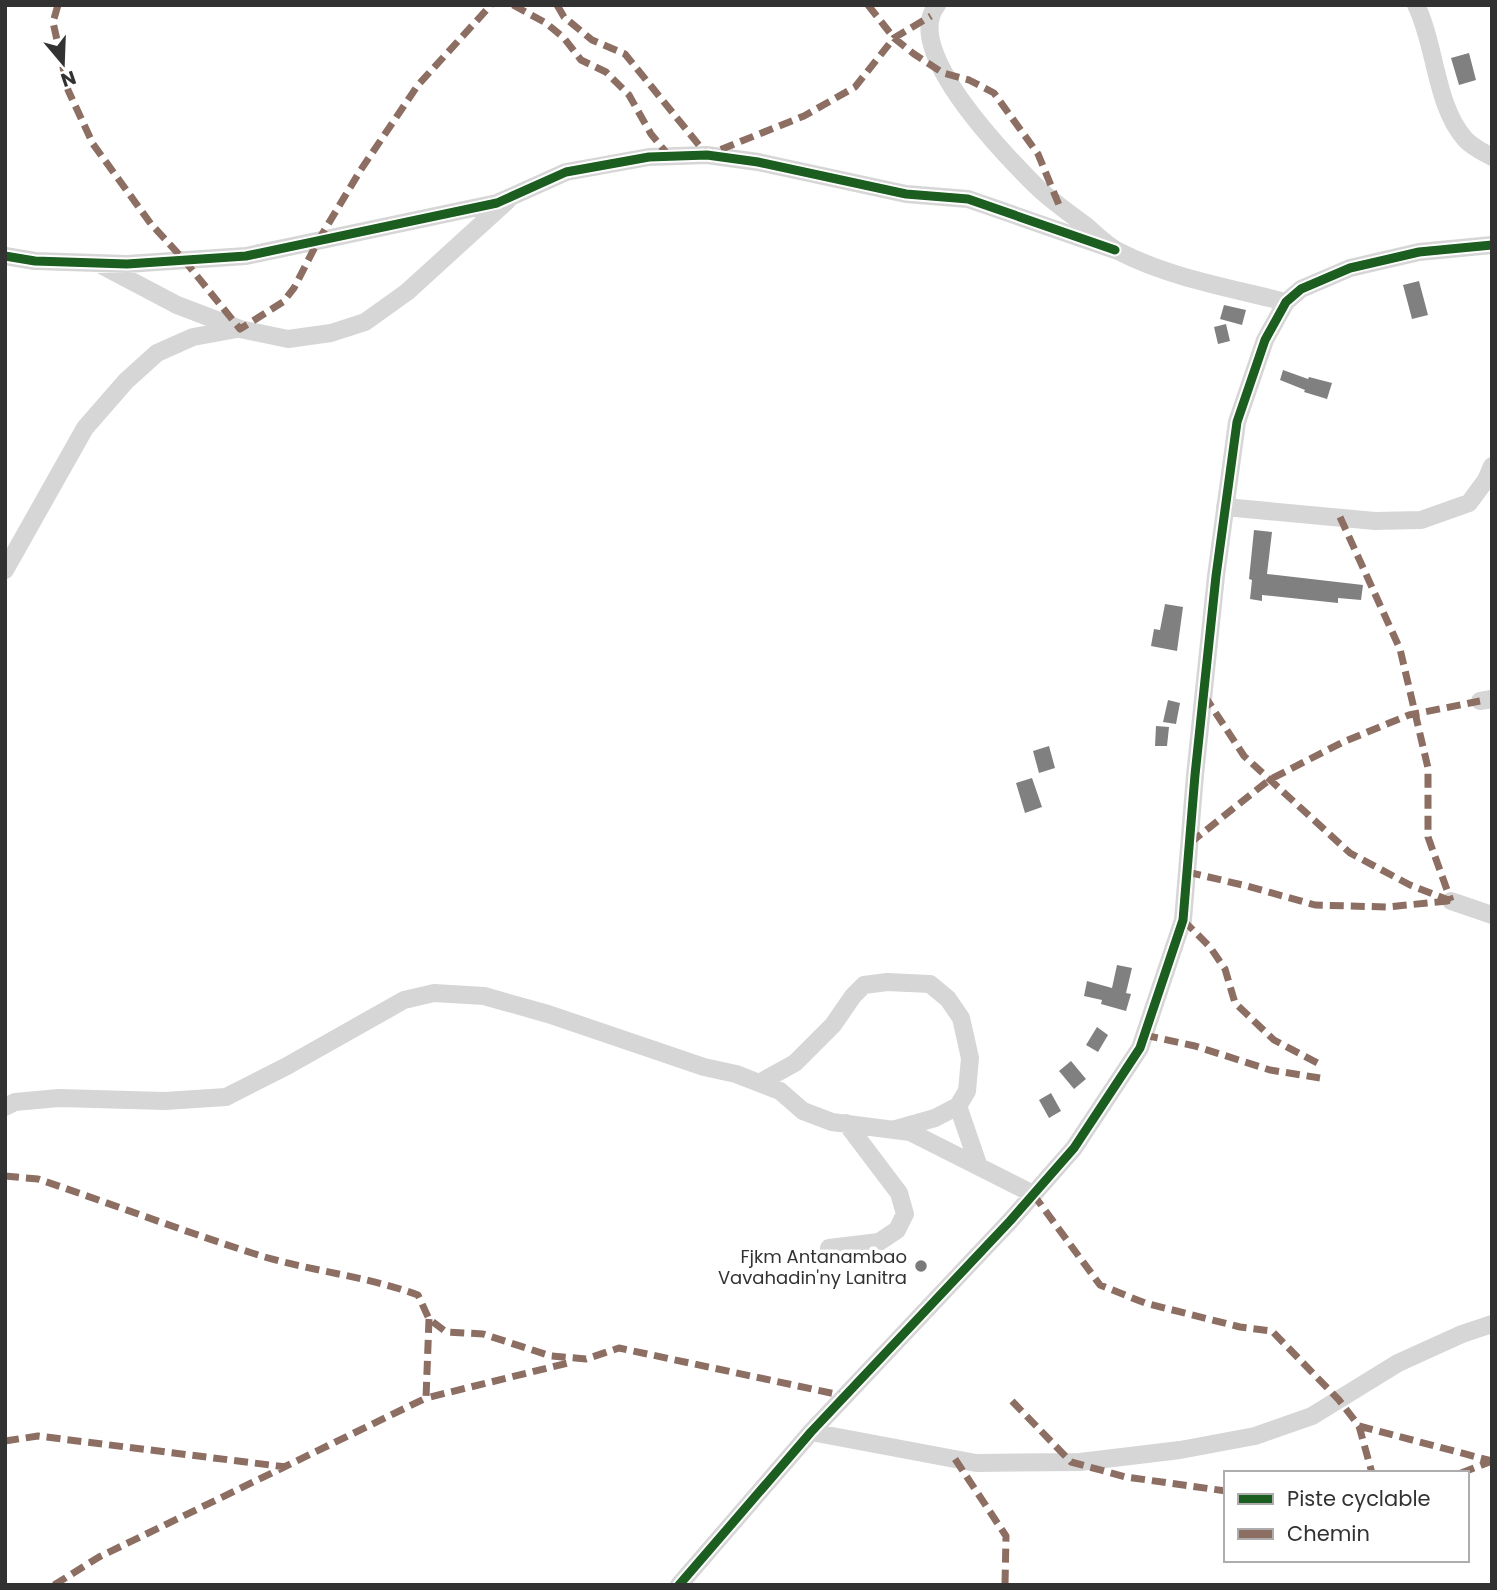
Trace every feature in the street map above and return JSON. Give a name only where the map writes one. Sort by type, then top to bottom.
[{"type":"street","points":[[937,5],[928,24],[934,51],[943,73],[983,130],[1037,187],[1115,250]]},
{"type":"street","points":[[1416,5],[1455,125],[1466,140],[1492,158]]},
{"type":"street","points":[[5,256],[35,261],[127,264],[246,256],[497,203],[566,172],[649,157],[708,155],[758,162],[906,194],[968,199],[1115,250],[1156,269],[1286,302]]},
{"type":"street","points":[[99,263],[177,305],[240,329],[288,339],[331,333],[365,322],[407,292],[512,196]]},
{"type":"street","points":[[679,1585],[811,1432],[1074,1148],[1140,1048],[1184,920],[1195,775],[1216,576],[1237,422],[1265,340],[1286,302],[1301,289],[1350,268],[1419,252],[1492,245]]},
{"type":"street","points":[[5,570],[85,428],[126,382],[157,353],[193,337],[240,329]]},
{"type":"street","points":[[1225,506],[1375,521],[1420,520],[1469,503],[1486,480],[1492,466]]},
{"type":"street","points":[[1451,901],[1492,915]]},
{"type":"street","points":[[759,1083],[795,1063],[833,1025],[864,985],[887,982],[930,984],[948,999],[961,1018],[970,1058],[967,1091],[958,1106],[935,1118],[894,1130]]},
{"type":"street","points":[[5,1107],[15,1102],[59,1098],[165,1101],[226,1097],[404,1000],[434,993],[484,996],[548,1014],[704,1067],[736,1073],[780,1091],[803,1111],[832,1122],[910,1132],[1033,1194]]},
{"type":"street","points":[[958,1106],[979,1167]]},
{"type":"street","points":[[829,1248],[879,1242],[897,1230],[905,1214],[899,1193],[846,1124]]},
{"type":"street","points":[[811,1432],[976,1463],[1080,1462],[1180,1450],[1255,1436],[1312,1416],[1398,1363],[1462,1334],[1492,1324]]},
{"type":"building","points":[[1469,53],[1476,80],[1459,85],[1451,58]]},
{"type":"building","points":[[1419,281],[1428,315],[1412,319],[1403,285]]},
{"type":"building","points":[[1224,305],[1246,310],[1242,325],[1220,319]]},
{"type":"building","points":[[1226,324],[1230,341],[1218,344],[1214,327]]},
{"type":"building","points":[[1283,370],[1308,379],[1309,377],[1332,383],[1327,399],[1304,392],[1305,390],[1280,380]]},
{"type":"building","points":[[1254,530],[1272,532],[1267,574],[1363,585],[1361,600],[1338,598],[1338,603],[1262,595],[1262,601],[1250,599],[1252,580],[1249,579]]},
{"type":"building","points":[[1165,604],[1183,607],[1177,651],[1151,646],[1154,629],[1160,630]]},
{"type":"building","points":[[1168,700],[1180,703],[1176,724],[1163,722]]},
{"type":"building","points":[[1156,726],[1169,727],[1167,746],[1155,746]]},
{"type":"building","points":[[1049,746],[1055,768],[1039,773],[1033,751]]},
{"type":"building","points":[[1032,778],[1042,807],[1025,813],[1016,783]]},
{"type":"building","points":[[1117,965],[1132,968],[1126,993],[1131,994],[1126,1011],[1101,1004],[1102,1000],[1084,996],[1087,981],[1112,988]]},
{"type":"building","points":[[1097,1027],[1108,1035],[1098,1052],[1086,1045]]},
{"type":"building","points":[[1071,1061],[1086,1079],[1074,1089],[1059,1071]]},
{"type":"building","points":[[1051,1093],[1061,1111],[1049,1118],[1039,1100]]},
{"type":"marked path","points":[[58,5],[53,22],[68,90],[93,144],[151,224],[240,329],[283,302],[294,288],[318,241],[360,171],[418,85],[491,5]]},
{"type":"marked path","points":[[513,5],[546,23],[564,38],[581,60],[606,72],[629,95],[651,134],[669,156]]},
{"type":"marked path","points":[[557,5],[564,17],[592,40],[625,54],[707,155],[804,116],[855,87],[894,38],[931,16]]},
{"type":"marked path","points":[[868,5],[894,38],[914,54],[943,73],[969,80],[994,93],[1038,154],[1059,205]]},
{"type":"marked path","points":[[1340,517],[1400,649],[1428,768],[1428,837],[1451,901]]},
{"type":"marked path","points":[[1204,695],[1244,756],[1350,853],[1410,885],[1451,901]]},
{"type":"marked path","points":[[1190,843],[1269,780],[1343,742],[1409,715],[1480,701]]},
{"type":"marked path","points":[[1187,872],[1315,905],[1387,907],[1448,901]]},
{"type":"marked path","points":[[1183,920],[1210,947],[1225,969],[1235,1003],[1274,1040],[1323,1066]]},
{"type":"marked path","points":[[1144,1035],[1195,1046],[1270,1070],[1320,1078]]},
{"type":"marked path","points":[[5,1176],[38,1179],[252,1253],[418,1295],[429,1319],[446,1332],[483,1334],[551,1356],[586,1359],[619,1348],[845,1396]]},
{"type":"marked path","points":[[1033,1194],[1100,1285],[1145,1303],[1240,1327],[1272,1331],[1339,1400],[1359,1426],[1371,1471]]},
{"type":"marked path","points":[[429,1319],[426,1398],[572,1362]]},
{"type":"marked path","points":[[54,1585],[99,1557],[426,1398]]},
{"type":"marked path","points":[[1012,1401],[1071,1462],[1126,1477],[1224,1491]]},
{"type":"marked path","points":[[1359,1426],[1492,1461]]},
{"type":"marked path","points":[[5,1441],[38,1436],[286,1467]]},
{"type":"marked path","points":[[955,1459],[1006,1536],[1005,1585]]},
{"type":"marked path","points":[[1466,1471],[1492,1461]]},
{"type":"cycle path","points":[[5,256],[35,261],[127,264],[246,256],[497,203],[566,172],[649,157],[707,155],[758,162],[906,194],[968,199],[1115,250]]},
{"type":"cycle path","points":[[679,1585],[811,1432],[1010,1221],[1074,1148],[1140,1048],[1183,920],[1216,576],[1237,422],[1265,340],[1286,302],[1301,289],[1350,268],[1419,252],[1492,245]]},
{"type":"place","name":"Fjkm Antanambao Vavahadin'ny Lanitra","points":[[921,1266]]}]
